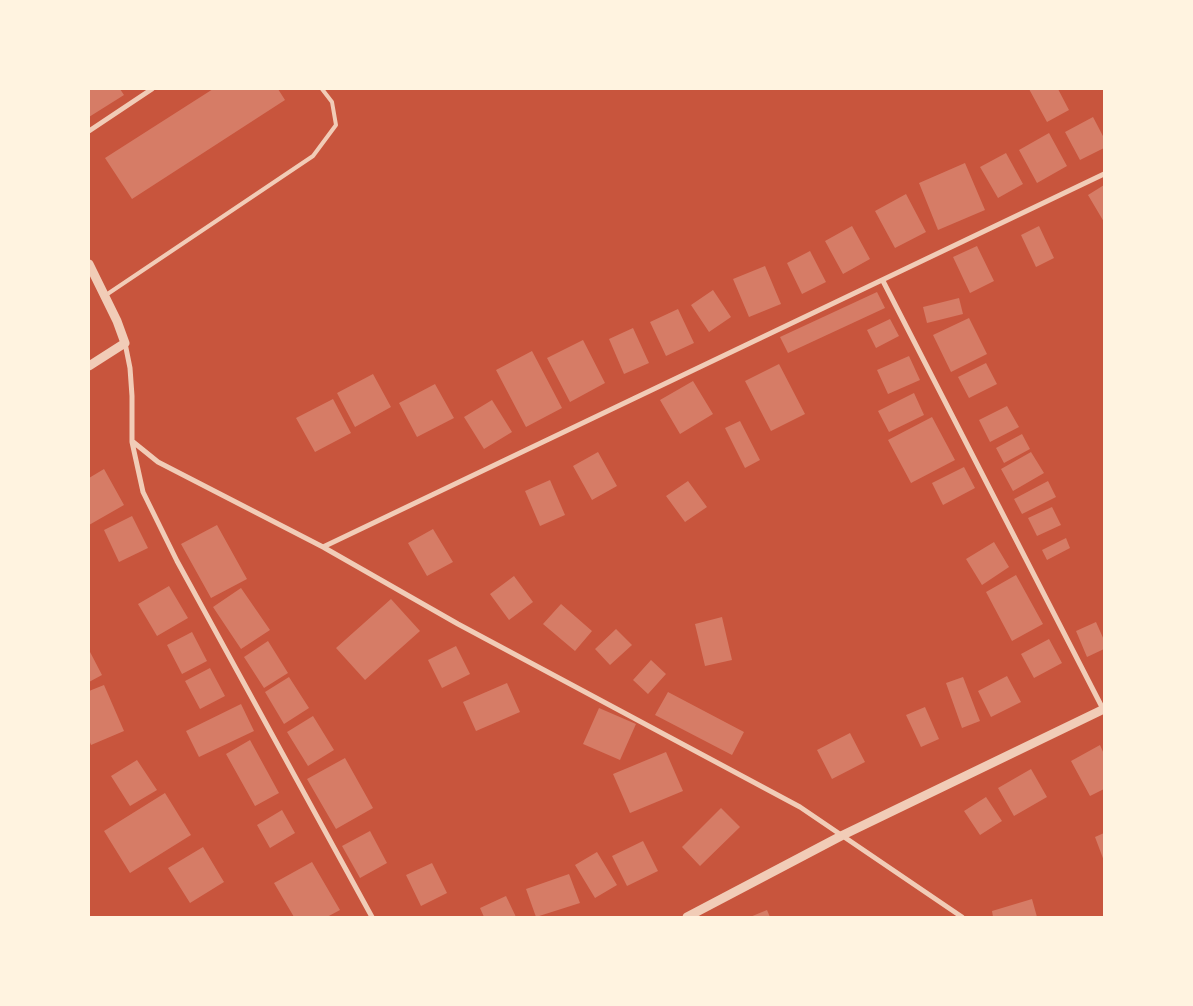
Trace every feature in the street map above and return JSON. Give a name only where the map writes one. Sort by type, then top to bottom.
[{"type":"street","points":[[89,131],[152,89]]},
{"type":"street","points":[[323,546],[1104,174]]},
{"type":"street","points":[[89,264],[117,321],[125,343],[130,368],[132,441],[143,492],[177,560],[372,917]]},
{"type":"street","points":[[687,917],[842,836],[1104,710],[883,280]]},
{"type":"street","points":[[89,366],[125,343]]},
{"type":"street","points":[[132,441],[158,462],[323,546],[458,624],[800,807],[962,917]]},
{"type":"lane","points":[[105,296],[313,156],[336,125],[332,102],[322,89]]},
{"type":"building","points":[[89,89],[120,89],[124,95],[89,117]]},
{"type":"building","points":[[213,89],[278,89],[285,100],[132,199],[105,158]]},
{"type":"building","points":[[1029,89],[1058,89],[1069,110],[1047,122]]},
{"type":"building","points":[[1093,117],[1104,138],[1104,148],[1080,160],[1065,132]]},
{"type":"building","points":[[1049,133],[1067,166],[1037,183],[1019,150]]},
{"type":"building","points":[[1006,153],[1023,184],[998,198],[980,167]]},
{"type":"building","points":[[965,163],[985,210],[938,230],[919,183]]},
{"type":"building","points":[[1104,185],[1104,222],[1088,195]]},
{"type":"building","points":[[906,194],[926,232],[895,248],[875,211]]},
{"type":"building","points":[[852,226],[870,259],[843,274],[825,241]]},
{"type":"building","points":[[1039,226],[1054,258],[1036,267],[1021,235]]},
{"type":"building","points":[[977,246],[994,281],[970,293],[953,257]]},
{"type":"building","points":[[810,251],[826,282],[802,294],[787,263]]},
{"type":"building","points":[[765,266],[781,304],[749,317],[733,279]]},
{"type":"building","points":[[713,290],[731,317],[709,332],[691,305]]},
{"type":"building","points":[[877,292],[885,308],[788,353],[780,337]]},
{"type":"building","points":[[959,298],[963,314],[927,323],[923,307]]},
{"type":"building","points":[[678,309],[694,343],[666,356],[650,322]]},
{"type":"building","points":[[969,318],[987,354],[951,372],[933,335]]},
{"type":"building","points":[[890,319],[899,336],[876,348],[867,330]]},
{"type":"building","points":[[633,328],[649,363],[624,374],[609,339]]},
{"type":"building","points":[[583,340],[605,383],[570,402],[547,358]]},
{"type":"building","points":[[532,351],[562,408],[526,427],[496,370]]},
{"type":"building","points":[[909,356],[920,380],[888,394],[877,370]]},
{"type":"building","points":[[986,363],[997,384],[969,398],[958,377]]},
{"type":"building","points":[[779,364],[805,414],[771,431],[745,381]]},
{"type":"building","points":[[373,374],[391,407],[355,427],[337,393]]},
{"type":"building","points":[[693,381],[713,414],[680,434],[660,400]]},
{"type":"building","points":[[435,384],[454,418],[417,437],[399,403]]},
{"type":"building","points":[[914,393],[924,415],[889,432],[878,411]]},
{"type":"building","points":[[333,399],[351,433],[315,452],[296,418]]},
{"type":"building","points":[[492,400],[512,432],[484,449],[464,417]]},
{"type":"building","points":[[1007,406],[1019,427],[990,442],[979,420]]},
{"type":"building","points":[[932,417],[955,460],[911,483],[888,440]]},
{"type":"building","points":[[740,421],[760,460],[745,468],[725,428]]},
{"type":"building","points":[[1022,434],[1030,449],[1004,463],[996,448]]},
{"type":"building","points":[[598,452],[617,486],[592,500],[573,466]]},
{"type":"building","points":[[1031,452],[1044,473],[1013,491],[1001,469]]},
{"type":"building","points":[[964,467],[975,488],[943,505],[932,483]]},
{"type":"building","points":[[104,469],[124,505],[89,525],[89,478]]},
{"type":"building","points":[[550,480],[565,515],[540,526],[525,491]]},
{"type":"building","points":[[688,481],[707,507],[685,522],[666,496]]},
{"type":"building","points":[[1048,481],[1056,497],[1022,514],[1014,499]]},
{"type":"building","points":[[1052,507],[1061,525],[1037,536],[1028,518]]},
{"type":"building","points":[[132,516],[148,548],[119,562],[104,530]]},
{"type":"building","points":[[217,525],[247,579],[211,598],[181,544]]},
{"type":"building","points":[[433,529],[453,562],[427,576],[408,543]]},
{"type":"building","points":[[1066,538],[1070,548],[1047,560],[1042,550]]},
{"type":"building","points":[[994,542],[1009,567],[982,585],[966,559]]},
{"type":"building","points":[[1016,575],[1043,624],[1012,641],[986,592]]},
{"type":"building","points":[[514,576],[533,602],[509,620],[490,594]]},
{"type":"building","points":[[169,586],[188,618],[157,636],[138,604]]},
{"type":"building","points":[[241,588],[270,630],[241,649],[213,607]]},
{"type":"building","points":[[391,599],[420,631],[365,680],[336,648]]},
{"type":"building","points":[[561,604],[592,631],[575,651],[543,624]]},
{"type":"building","points":[[722,617],[732,660],[705,666],[695,624]]},
{"type":"building","points":[[1096,622],[1104,640],[1104,649],[1087,657],[1076,631]]},
{"type":"building","points":[[616,629],[632,645],[610,665],[595,649]]},
{"type":"building","points":[[192,632],[207,661],[182,674],[167,645]]},
{"type":"building","points":[[1049,639],[1062,663],[1034,678],[1021,654]]},
{"type":"building","points":[[268,641],[288,673],[264,688],[244,657]]},
{"type":"building","points":[[456,646],[470,674],[442,688],[428,660]]},
{"type":"building","points":[[89,650],[102,675],[89,682]]},
{"type":"building","points":[[651,660],[666,674],[648,694],[633,680]]},
{"type":"building","points":[[210,668],[225,696],[200,709],[185,681]]},
{"type":"building","points":[[1007,676],[1021,702],[991,717],[978,691]]},
{"type":"building","points":[[289,677],[309,708],[284,724],[265,692]]},
{"type":"building","points":[[963,677],[980,721],[962,728],[946,683]]},
{"type":"building","points":[[507,683],[520,712],[476,731],[463,702]]},
{"type":"building","points":[[104,685],[124,731],[91,745],[89,740],[89,691]]},
{"type":"building","points":[[668,692],[744,732],[732,755],[655,715]]},
{"type":"building","points":[[241,704],[254,731],[199,757],[186,731]]},
{"type":"building","points":[[925,707],[939,739],[921,747],[906,715]]},
{"type":"building","points":[[599,708],[636,724],[620,760],[583,744]]},
{"type":"building","points":[[313,716],[334,750],[308,766],[287,732]]},
{"type":"building","points":[[850,733],[865,762],[832,779],[817,750]]},
{"type":"building","points":[[250,740],[279,793],[255,806],[226,754]]},
{"type":"building","points":[[1100,745],[1104,754],[1104,789],[1090,796],[1071,761]]},
{"type":"building","points":[[666,752],[683,791],[630,813],[613,774]]},
{"type":"building","points":[[345,758],[373,808],[336,829],[307,779]]},
{"type":"building","points":[[137,760],[157,790],[130,806],[111,776]]},
{"type":"building","points":[[1031,769],[1047,797],[1014,816],[998,788]]},
{"type":"building","points":[[165,793],[191,835],[130,873],[104,831]]},
{"type":"building","points":[[986,797],[1002,821],[980,835],[964,811]]},
{"type":"building","points":[[721,808],[740,827],[700,866],[682,847]]},
{"type":"building","points":[[282,810],[295,833],[270,848],[257,825]]},
{"type":"building","points":[[370,831],[387,863],[360,878],[342,846]]},
{"type":"building","points":[[1104,833],[1104,861],[1095,837]]},
{"type":"building","points":[[643,841],[658,871],[627,886],[612,856]]},
{"type":"building","points":[[203,847],[224,882],[190,903],[168,868]]},
{"type":"building","points":[[597,852],[617,885],[595,898],[575,865]]},
{"type":"building","points":[[312,862],[340,910],[327,917],[294,917],[274,883]]},
{"type":"building","points":[[432,863],[447,893],[421,906],[406,875]]},
{"type":"building","points":[[569,874],[580,903],[536,917],[526,889]]},
{"type":"building","points":[[506,896],[516,917],[484,917],[480,908]]},
{"type":"building","points":[[1032,899],[1037,917],[993,917],[992,911]]},
{"type":"building","points":[[767,910],[770,917],[750,917]]}]
